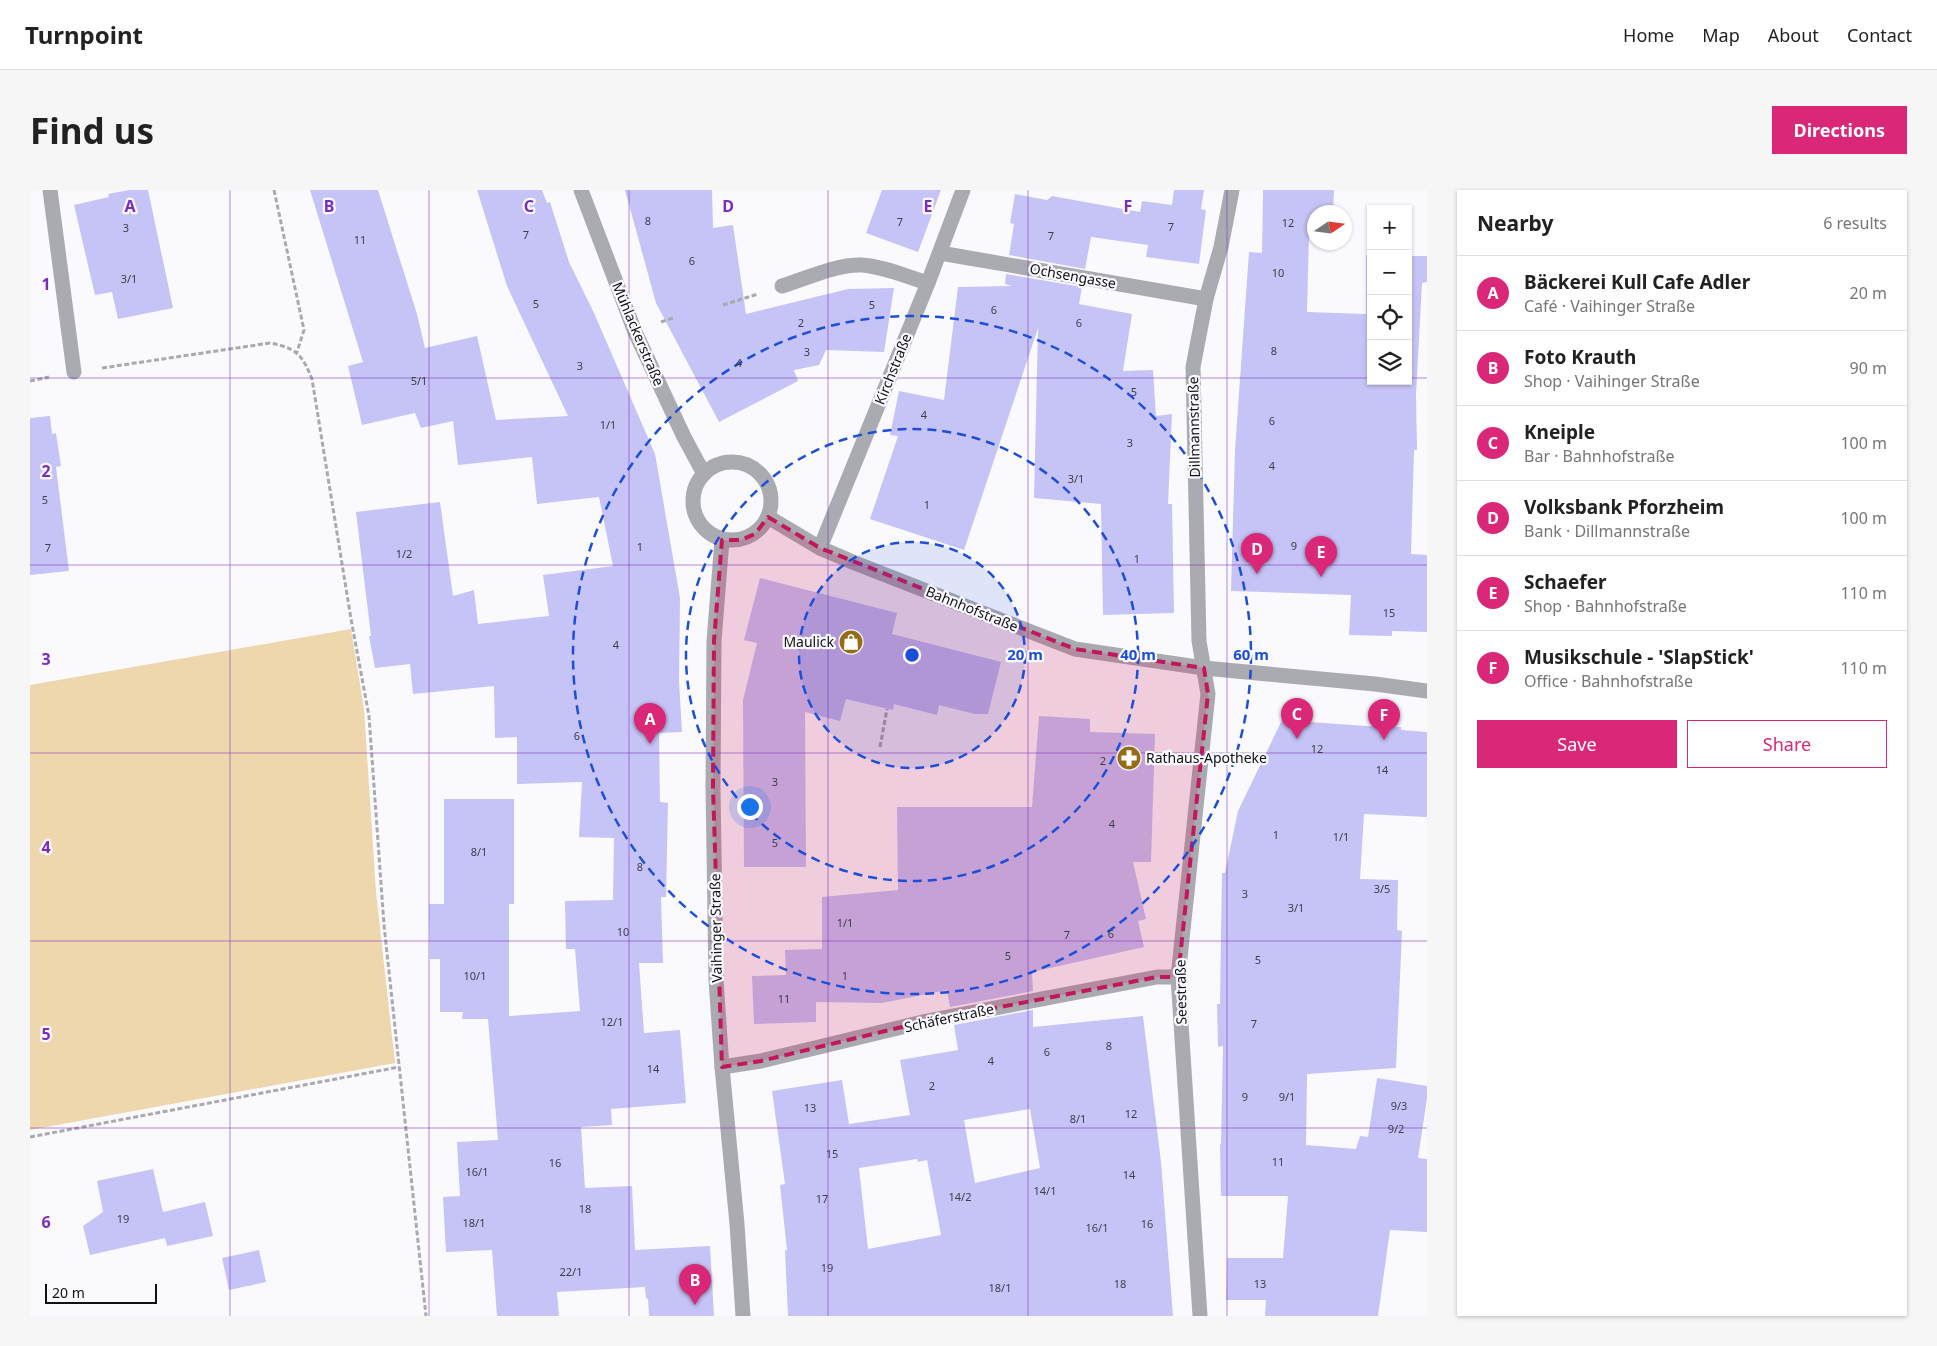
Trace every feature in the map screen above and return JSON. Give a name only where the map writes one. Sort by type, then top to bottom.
[{"type":"street","points":[[50,190],[74,372]]},
{"type":"street","name":"Mühlackerstraße","points":[[581,190],[635,332],[704,474]]},
{"type":"street","name":"Kirchstraße","points":[[820,548],[940,253],[963,190]]},
{"type":"street","name":"Dillmannstraße","points":[[1204,668],[1199,640],[1193,367],[1206,299],[1222,247],[1232,190]]},
{"type":"street","name":"Ochsengasse","points":[[940,253],[1206,299]]},
{"type":"street","points":[[782,286],[844,266],[860,265],[928,283]]},
{"type":"street","points":[[738,462],[753,468],[764,478],[771,492],[771,508],[768,517],[755,534],[741,540],[722,540],[711,535],[700,525],[693,511],[693,495],[698,481],[709,469],[723,463],[738,462]]},
{"type":"street","name":"Bahnhofstraße","points":[[768,517],[820,548],[1074,649],[1204,668],[1374,684],[1427,691]]},
{"type":"street","name":"Vaihinger Straße","points":[[722,540],[714,641],[713,788],[716,980],[743,1316]]},
{"type":"street","name":"Seestraße","points":[[1200,1316],[1178,977],[1208,694],[1204,668]]},
{"type":"street","name":"Schäferstraße","points":[[722,1066],[761,1061],[927,1021],[1157,977],[1178,977]]},
{"type":"path","points":[[274,190],[304,330],[298,352]]},
{"type":"path","points":[[723,305],[782,286]]},
{"type":"path","points":[[74,372],[270,343],[298,352],[306,362],[312,379],[350,619],[369,716],[384,925],[426,1316]]},
{"type":"path","points":[[880,747],[887,709]]},
{"type":"path","points":[[30,1137],[399,1067]]},
{"type":"highlighted area","points":[[768,517],[820,548],[1075,649],[1204,668],[1208,694],[1178,977],[1157,977],[927,1021],[761,1061],[722,1067],[713,787],[714,641],[722,540],[741,540],[755,534]]},
{"type":"shaded area","points":[[351,629],[364,709],[376,892],[395,1063],[30,1130],[30,685]]},
{"type":"building","points":[[129,190],[148,190],[173,308],[118,319],[112,292],[95,295],[74,205],[109,197],[108,194]]},
{"type":"building","points":[[310,190],[378,190],[417,314],[425,348],[477,336],[496,420],[568,416],[507,286],[477,190],[542,190],[547,203],[550,202],[569,262],[594,313],[655,454],[680,598],[679,681],[682,732],[659,733],[660,802],[668,803],[666,897],[661,897],[663,963],[639,963],[644,1033],[680,1030],[686,1103],[611,1109],[612,1125],[581,1127],[585,1188],[632,1186],[635,1250],[710,1246],[714,1316],[649,1316],[645,1287],[557,1292],[559,1316],[497,1316],[492,1250],[446,1252],[443,1197],[460,1196],[457,1142],[498,1140],[488,1019],[462,1019],[463,1012],[440,1012],[440,959],[430,959],[429,904],[444,904],[444,799],[514,799],[514,904],[509,904],[509,1016],[580,1011],[575,949],[566,949],[565,901],[613,900],[614,838],[579,837],[582,782],[517,784],[517,737],[495,738],[494,686],[413,694],[410,664],[375,668],[369,636],[371,636],[356,512],[440,502],[453,596],[474,590],[478,624],[549,616],[543,575],[613,566],[599,497],[537,504],[532,457],[458,465],[453,421],[421,428],[415,413],[362,425],[348,366],[363,362]]},
{"type":"building","points":[[625,190],[712,190],[713,228],[733,225],[746,314],[848,289],[894,288],[884,352],[826,350],[819,365],[794,370],[798,381],[719,422],[656,303]]},
{"type":"building","points":[[882,190],[941,190],[918,252],[866,233]]},
{"type":"building","points":[[1174,190],[1204,190],[1201,209],[1206,210],[1199,264],[1146,257],[1148,245],[1091,237],[1085,269],[1009,255],[1014,224],[1010,223],[1015,194],[1047,200],[1052,196],[1140,212],[1142,201],[1172,205]]},
{"type":"building","points":[[1263,190],[1334,190],[1333,205],[1307,205],[1307,250],[1309,250],[1307,312],[1366,314],[1367,255],[1367,385],[1412,385],[1412,256],[1427,256],[1427,282],[1422,283],[1416,395],[1417,450],[1414,450],[1411,554],[1427,555],[1427,632],[1392,631],[1392,636],[1349,635],[1351,595],[1231,591],[1235,450],[1249,252],[1262,253]]},
{"type":"building","points":[[1006,274],[1082,287],[1079,304],[1132,314],[1123,371],[1153,370],[1156,416],[1172,414],[1168,504],[1172,504],[1174,613],[1103,615],[1101,504],[1034,498],[1038,328],[964,550],[870,519],[898,436],[890,435],[899,391],[944,400],[958,287],[1012,286],[1005,284]]},
{"type":"building","points":[[50,416],[52,434],[56,433],[61,466],[56,467],[69,571],[30,575],[30,418]]},
{"type":"building","points":[[760,578],[897,613],[892,634],[1001,662],[988,714],[975,714],[939,705],[937,715],[894,704],[893,710],[846,699],[840,721],[805,712],[806,867],[744,867],[743,700],[757,643],[744,640]]},
{"type":"building","points":[[1039,716],[1090,719],[1090,732],[1155,734],[1151,862],[1133,862],[1146,919],[1138,921],[1144,947],[1032,972],[1033,991],[950,1007],[947,990],[882,1003],[816,1002],[816,1022],[754,1024],[752,976],[786,975],[785,950],[822,949],[822,897],[898,890],[897,807],[1032,807]]},
{"type":"building","points":[[1282,720],[1401,727],[1401,730],[1427,732],[1427,817],[1364,814],[1360,879],[1398,880],[1397,930],[1402,931],[1396,1068],[1307,1074],[1306,1145],[1356,1149],[1360,1136],[1368,1137],[1377,1078],[1427,1086],[1418,1158],[1427,1159],[1427,1232],[1390,1230],[1378,1316],[1265,1316],[1266,1300],[1226,1300],[1227,1258],[1283,1258],[1288,1196],[1221,1196],[1220,1144],[1223,1046],[1218,1047],[1217,1004],[1220,1004],[1222,873],[1225,873],[1238,811]]},
{"type":"building","points":[[1033,1010],[1033,1027],[1143,1016],[1161,1162],[1173,1316],[788,1316],[785,1250],[787,1250],[780,1185],[785,1184],[772,1091],[842,1080],[849,1124],[910,1115],[900,1060],[958,1050],[954,1025]],"holes":[[[1030,1109],[1040,1168],[975,1183],[964,1120]],[[917,1159],[918,1162],[927,1160],[941,1235],[868,1249],[859,1168]]]},
{"type":"building","points":[[153,1169],[163,1212],[205,1202],[213,1236],[167,1246],[165,1238],[90,1255],[83,1226],[103,1212],[97,1181]]},
{"type":"building","points":[[259,1250],[266,1282],[229,1290],[222,1258]]},
{"type":"place","name":"Volksbank Pforzheim","points":[[1257,574]]},
{"type":"place","name":"Schaefer","points":[[1321,577]]},
{"type":"place","name":"Maulick","points":[[851,642]]},
{"type":"place","name":"Kneiple","points":[[1297,739]]},
{"type":"place","name":"Musikschule - 'SlapStick'","points":[[1384,740]]},
{"type":"place","name":"Bäckerei Kull Cafe Adler","points":[[650,744]]},
{"type":"place","name":"Rathaus-Apotheke","points":[[1129,758]]},
{"type":"place","name":"Foto Krauth","points":[[695,1305]]}]
